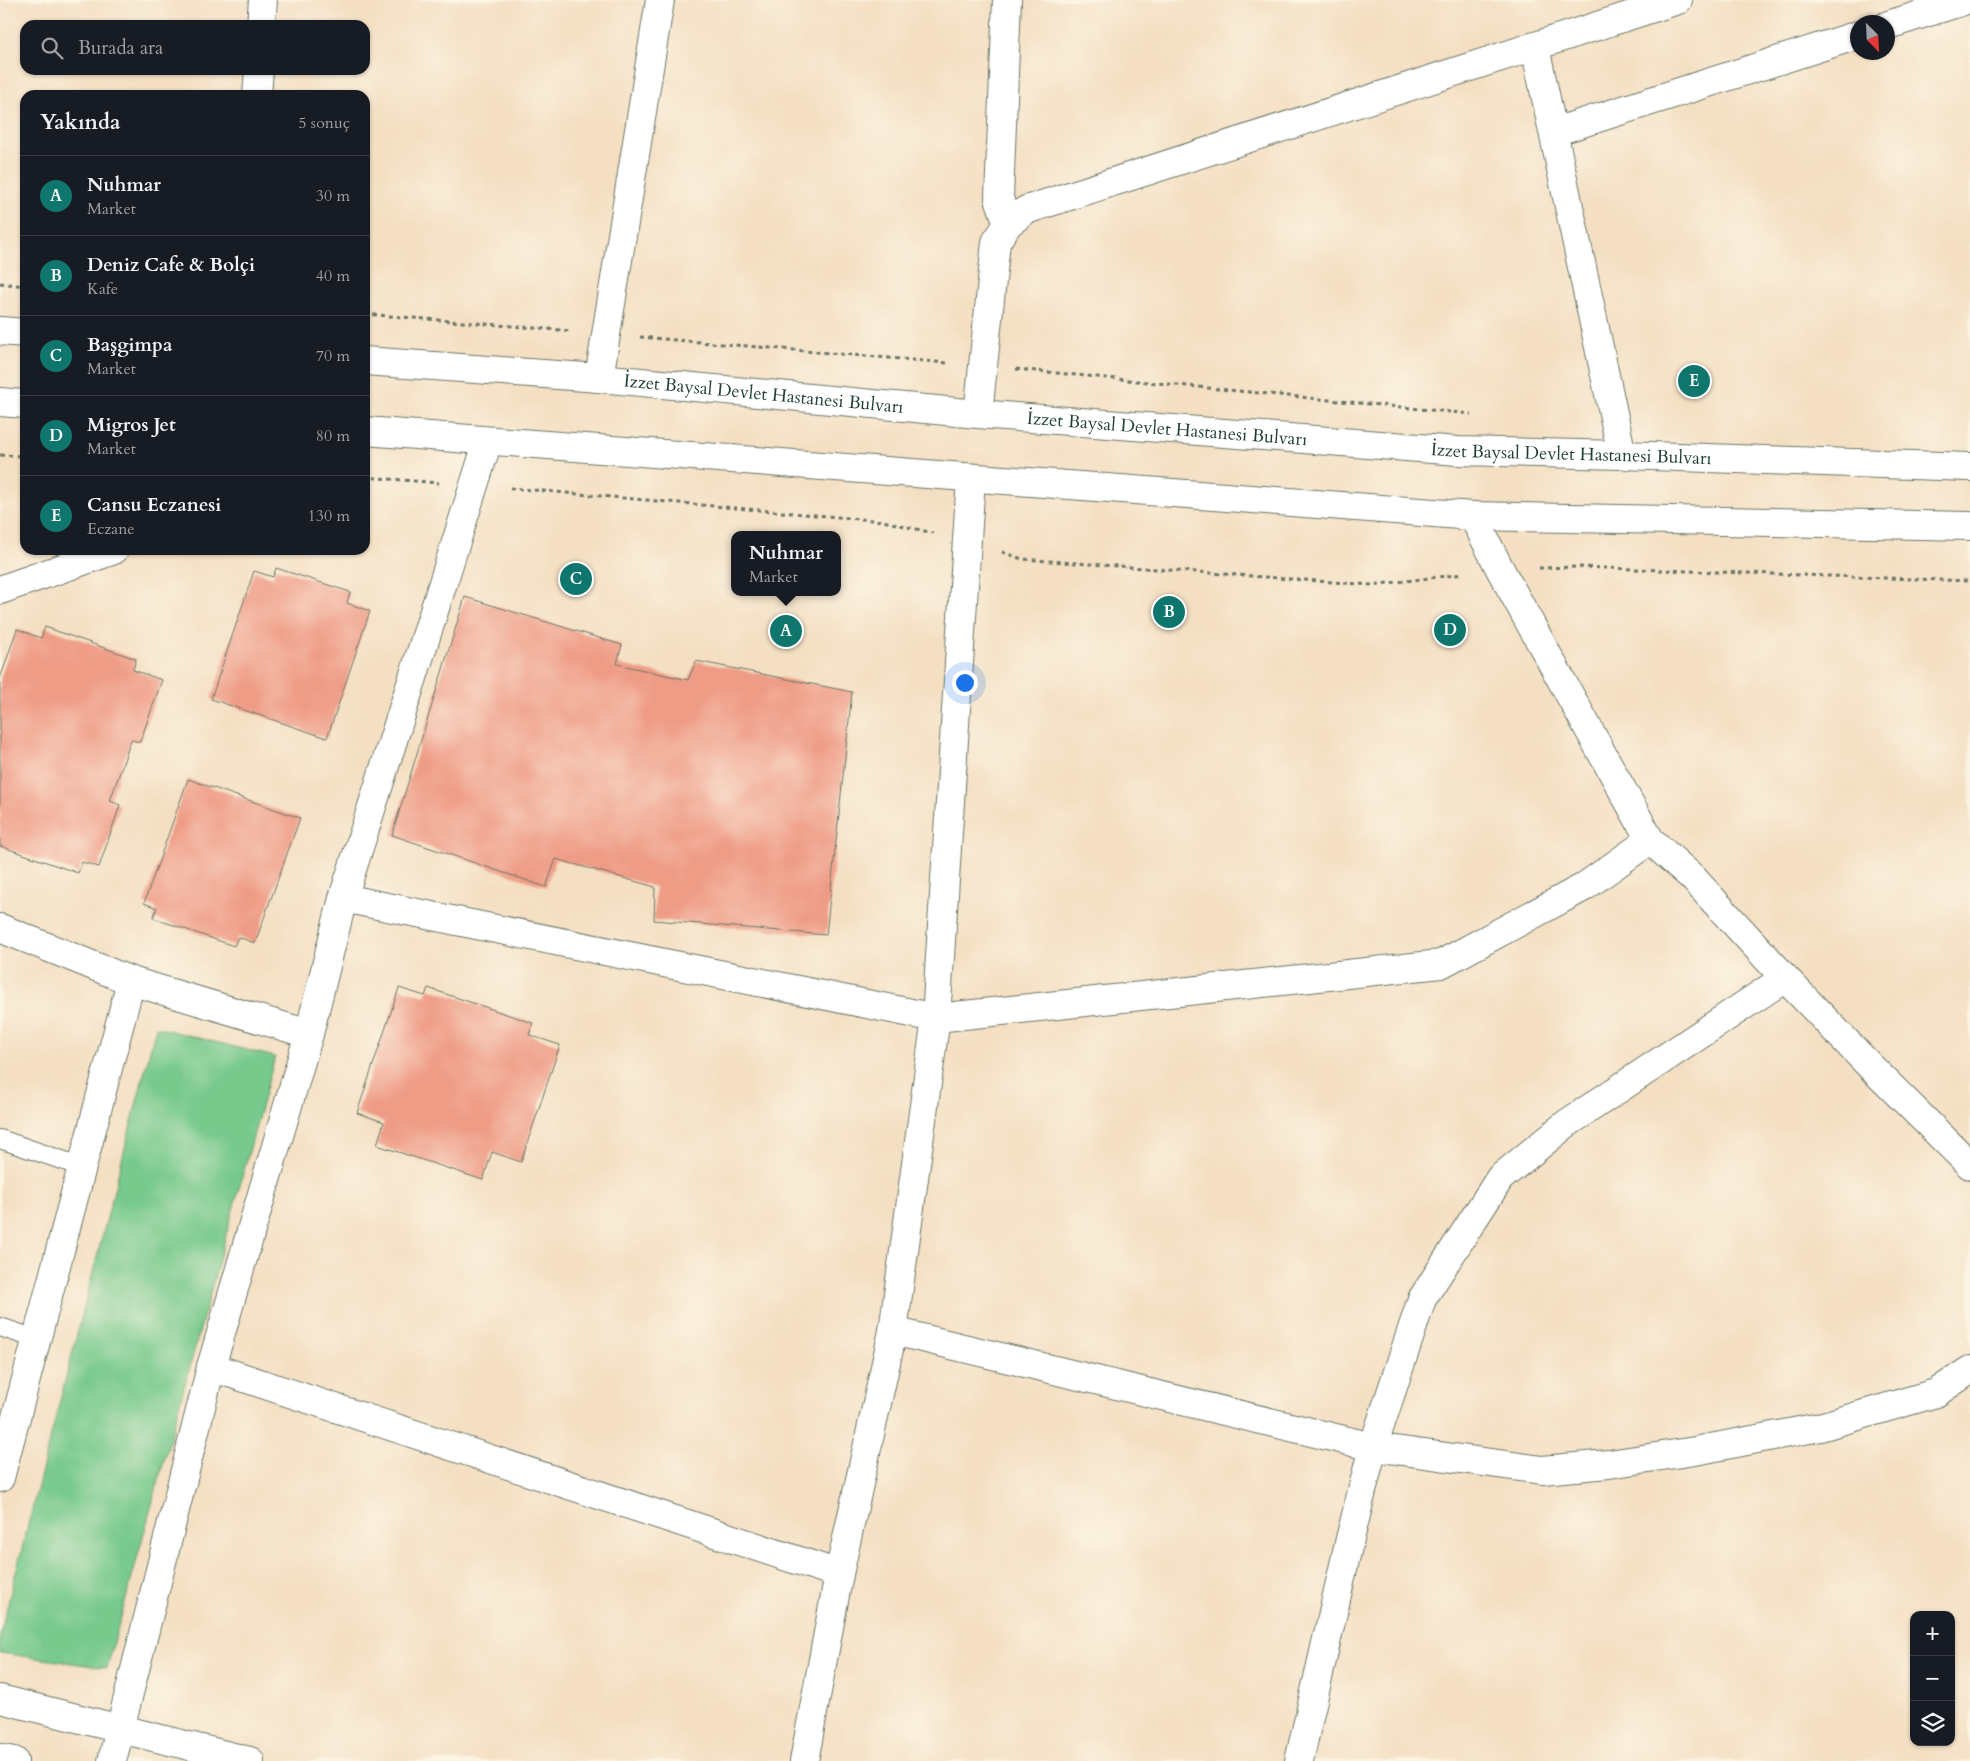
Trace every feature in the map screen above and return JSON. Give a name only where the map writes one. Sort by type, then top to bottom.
[{"type":"street","points":[[261,20],[263,0]]},
{"type":"street","points":[[599,378],[660,0]]},
{"type":"street","points":[[1007,0],[998,198],[1008,224]]},
{"type":"street","points":[[978,414],[996,242],[1008,224],[1026,210],[1678,0]]},
{"type":"street","points":[[1895,24],[1967,0]]},
{"type":"street","points":[[1554,132],[1850,38]]},
{"type":"street","points":[[1535,47],[1622,455]]},
{"type":"street","points":[[257,90],[259,75]]},
{"type":"street","points":[[0,331],[20,333]]},
{"type":"street","name":"İzzet Baysal Devlet Hastanesi Bulvarı","points":[[370,360],[599,378],[978,414],[1458,451],[1970,467]]},
{"type":"street","points":[[0,402],[20,404]]},
{"type":"street","points":[[370,430],[1473,516],[1970,526]]},
{"type":"street","points":[[112,1761],[211,1367],[308,1034],[343,898],[488,441]]},
{"type":"street","points":[[804,1761],[839,1574],[893,1331],[936,1018],[971,478]]},
{"type":"street","points":[[1473,516],[1500,570],[1650,840],[1692,877],[1784,978],[1970,1166]]},
{"type":"street","points":[[0,590],[100,555]]},
{"type":"street","points":[[343,898],[936,1018],[1441,964],[1584,887],[1650,840]]},
{"type":"street","points":[[0,928],[131,981],[308,1034]]},
{"type":"street","points":[[1299,1761],[1373,1447],[1422,1299],[1500,1178],[1566,1124],[1784,978]]},
{"type":"street","points":[[0,1478],[131,981]]},
{"type":"street","points":[[893,1331],[1373,1447],[1542,1470],[1609,1464],[1695,1451],[1820,1427],[1936,1393],[1970,1370]]},
{"type":"street","points":[[211,1367],[839,1574]]},
{"type":"street","points":[[0,1699],[250,1761]]},
{"type":"street","points":[[0,1758],[14,1761]]},
{"type":"lane","points":[[0,1139],[82,1167]]},
{"type":"lane","points":[[0,1327],[36,1340]]},
{"type":"path","points":[[0,283],[20,285]]},
{"type":"path","points":[[370,314],[983,366],[1478,414]]},
{"type":"path","points":[[0,455],[20,456]]},
{"type":"path","points":[[370,477],[883,520],[1022,558],[1372,585],[1500,570],[1578,567],[1970,581]]},
{"type":"green space","points":[[156,1027],[275,1057],[107,1668],[0,1653],[0,1634]]},
{"type":"building","points":[[276,568],[350,592],[347,603],[370,611],[327,738],[211,699],[254,571],[273,577]]},
{"type":"building","points":[[465,597],[622,645],[617,664],[688,680],[696,661],[852,692],[826,935],[654,920],[655,887],[556,859],[546,887],[392,835]]},
{"type":"building","points":[[45,627],[136,659],[133,670],[162,680],[140,742],[131,740],[110,801],[120,805],[99,867],[82,862],[78,873],[0,846],[0,679],[17,629],[41,638]]},
{"type":"building","points":[[188,779],[300,818],[255,943],[238,937],[234,946],[153,918],[157,908],[144,903]]},
{"type":"building","points":[[399,988],[425,996],[428,988],[533,1023],[529,1035],[560,1045],[521,1162],[492,1152],[483,1180],[377,1145],[384,1122],[357,1113]]},
{"type":"place","name":"Cansu Eczanesi","points":[[1694,381]]},
{"type":"place","name":"Başgimpa","points":[[576,579]]},
{"type":"place","name":"Deniz Cafe & Bolçi","points":[[1169,612]]},
{"type":"place","name":"Migros Jet","points":[[1450,630]]},
{"type":"place","name":"Nuhmar","points":[[786,631]]}]
